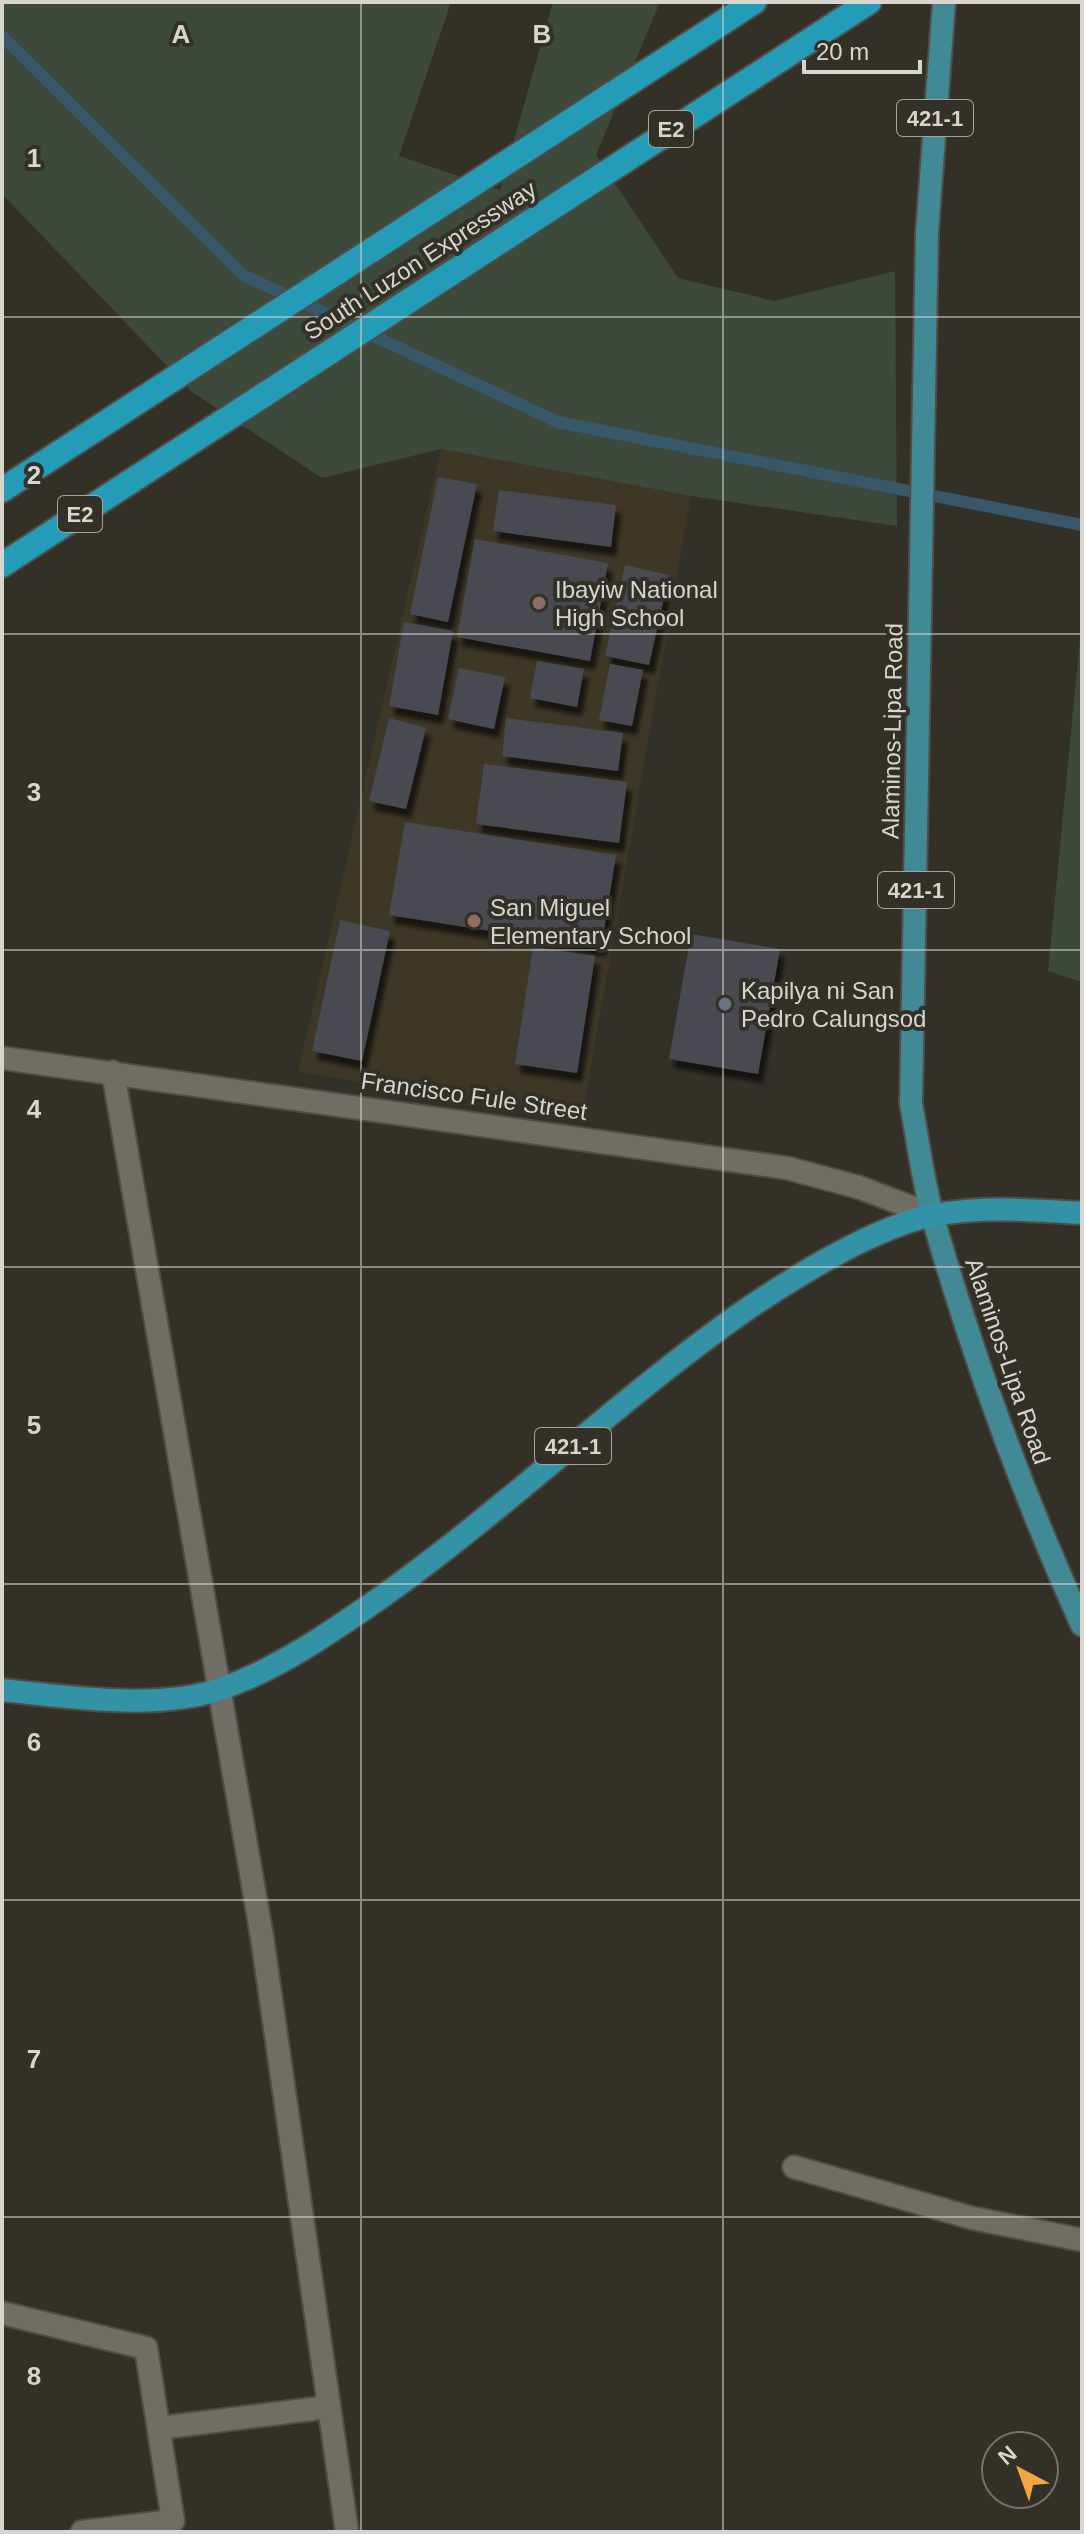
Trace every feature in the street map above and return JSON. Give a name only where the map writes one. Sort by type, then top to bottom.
[{"type":"highway","name":"South Luzon Expressway","points":[[2,490],[754,2]]},
{"type":"highway","name":"South Luzon Expressway","points":[[2,565],[861,7]]},
{"type":"highway","points":[[932,1215],[1000,1209],[1082,1213]]},
{"type":"highway","name":"421-1","points":[[2,1690],[89,1699],[158,1699],[222,1689],[280,1661],[350,1620],[456,1544],[661,1373],[795,1276],[859,1243],[932,1215]]},
{"type":"main road","name":"Alaminos-Lipa Road","points":[[944,2],[927,233],[911,1104],[932,1215],[993,1406],[1040,1532],[1082,1625]]},
{"type":"street","name":"Francisco Fule Street","points":[[2,1058],[787,1168],[858,1187],[932,1215]]},
{"type":"street","points":[[113,1072],[222,1689],[262,1937],[347,2532]]},
{"type":"street","points":[[794,2167],[972,2218],[1082,2240]]},
{"type":"street","points":[[2,2313],[146,2348],[173,2521],[82,2532]]},
{"type":"street","points":[[159,2428],[329,2407]]},
{"type":"shaded area","points":[[441,449],[691,496],[582,1118],[298,1072]]},
{"type":"green space","points":[[2,2],[451,2],[399,156],[500,190],[553,2],[660,2],[596,155],[678,278],[774,301],[895,271],[897,526],[691,496],[441,449],[322,478],[192,392],[2,194]]},
{"type":"green space","points":[[1082,618],[1082,982],[1048,971]]},
{"type":"building","points":[[438,477],[477,484],[448,622],[410,614]]},
{"type":"building","points":[[499,490],[616,505],[611,547],[493,531]]},
{"type":"building","points":[[475,539],[608,563],[590,661],[457,637]]},
{"type":"building","points":[[625,565],[669,575],[649,665],[605,656]]},
{"type":"building","points":[[404,622],[453,631],[438,715],[389,706]]},
{"type":"building","points":[[537,661],[584,669],[577,707],[530,698]]},
{"type":"building","points":[[610,664],[643,670],[632,726],[599,720]]},
{"type":"building","points":[[459,668],[505,677],[494,729],[448,719]]},
{"type":"building","points":[[389,718],[426,728],[406,809],[369,801]]},
{"type":"building","points":[[506,718],[623,733],[618,771],[502,756]]},
{"type":"building","points":[[484,764],[627,782],[619,843],[476,824]]},
{"type":"building","points":[[405,822],[616,855],[601,948],[389,915]]},
{"type":"building","points":[[340,920],[390,931],[362,1061],[312,1051]]},
{"type":"building","name":"Kapilya ni San Pedro Calungsod","points":[[691,934],[780,949],[758,1074],[669,1059]]},
{"type":"building","points":[[533,947],[595,956],[577,1073],[515,1064]]},
{"type":"waterway","points":[[2,36],[243,275],[558,422],[1082,525]]},
{"type":"place","name":"Ibayiw National High School","points":[[539,603]]},
{"type":"place","name":"San Miguel Elementary School","points":[[474,921]]},
{"type":"place","name":"Kapilya ni San Pedro Calungsod","points":[[725,1004]]}]
